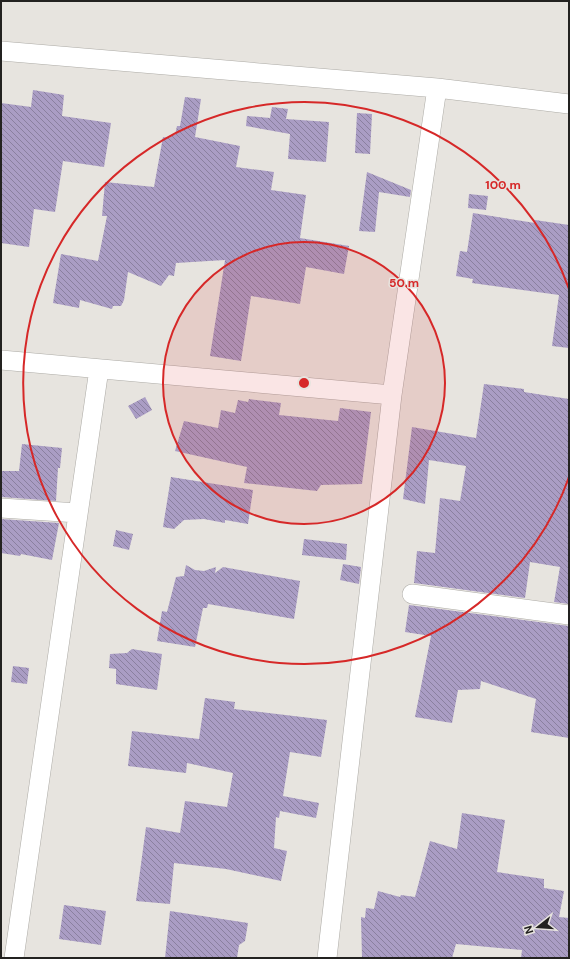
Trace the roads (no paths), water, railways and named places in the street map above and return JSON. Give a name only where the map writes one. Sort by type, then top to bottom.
[{"type":"street","points":[[1,50],[437,88],[569,104]]},
{"type":"street","points":[[327,958],[392,396],[437,88]]},
{"type":"street","points":[[1,360],[392,396]]},
{"type":"street","points":[[14,958],[99,369]]},
{"type":"street","points":[[1,508],[78,513]]},
{"type":"street","points":[[412,594],[569,615]]}]
